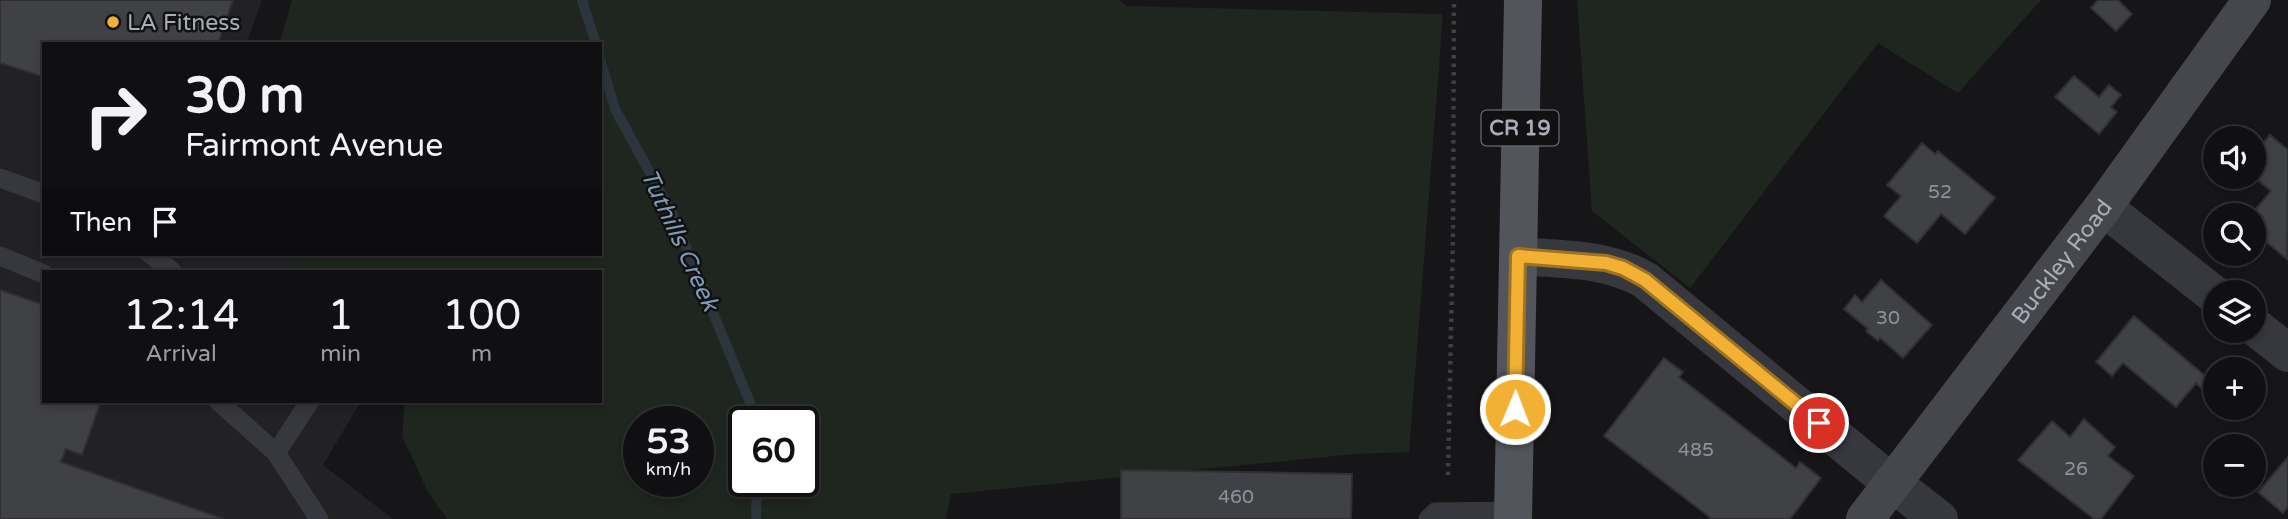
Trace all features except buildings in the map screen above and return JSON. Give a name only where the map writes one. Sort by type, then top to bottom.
[{"type":"main road","name":"CR 19","points":[[1513,515],[1523,0]]},
{"type":"street","name":"Buckley Road","points":[[1865,519],[2103,207],[2252,0]]},
{"type":"street","points":[[2103,207],[2203,286]]},
{"type":"street","points":[[1518,256],[1606,263],[1623,268],[1645,280],[1939,519]]},
{"type":"street","points":[[2266,336],[2288,353]]},
{"type":"lane","points":[[0,178],[42,193]]},
{"type":"lane","points":[[0,256],[42,273]]},
{"type":"lane","points":[[153,256],[171,270]]},
{"type":"lane","points":[[220,403],[276,453],[319,519]]},
{"type":"lane","points":[[276,453],[309,403]]},
{"type":"lane","points":[[1428,519],[1435,512],[1513,515]]},
{"type":"path","points":[[1448,475],[1454,1]]},
{"type":"shaded area","points":[[0,0],[262,0],[247,42],[42,42],[42,256],[310,256],[331,270],[42,270],[42,403],[360,403],[323,465],[393,519],[0,519]]},
{"type":"shaded area","points":[[292,0],[1120,0],[1126,6],[1443,14],[1409,452],[1355,454],[951,494],[946,519],[447,519],[428,492],[402,436],[405,403],[602,403],[602,270],[301,270],[283,256],[602,256],[602,42],[280,42]]},
{"type":"shaded area","points":[[1577,0],[2041,0],[1958,93],[1878,43],[1690,288],[1592,211]]},
{"type":"waterway","name":"Tuthills Creek","points":[[582,0],[595,42]]},
{"type":"waterway","name":"Tuthills Creek","points":[[602,66],[615,109],[672,213],[751,406]]},
{"type":"waterway","name":"Tuthills Creek","points":[[756,519],[757,497]]},
{"type":"place","name":"LA Fitness","points":[[113,22]]},
{"type":"route","points":[[1515,409],[1518,256],[1606,263],[1623,268],[1645,280],[1819,423]]}]
